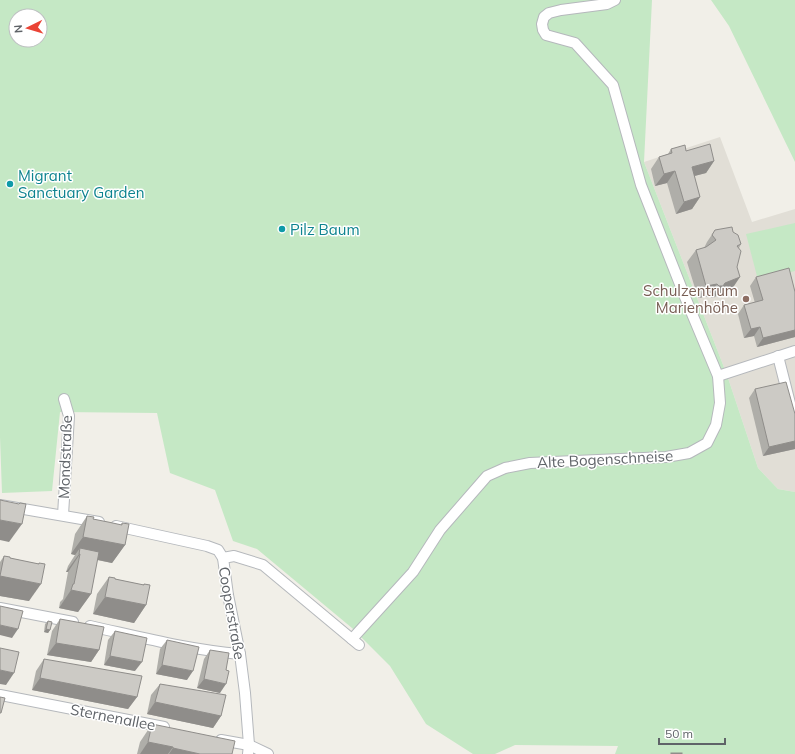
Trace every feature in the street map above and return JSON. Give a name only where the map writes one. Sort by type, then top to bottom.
[{"type":"street","name":"Alte Bogenschneise","points":[[385,601],[412,572],[440,530],[488,476],[505,468],[530,463],[666,457],[689,453],[707,443],[716,425],[720,403],[718,376],[641,185],[614,85],[575,43],[546,35],[543,30],[542,24],[544,17],[549,12],[607,4],[615,0]]},
{"type":"street","points":[[718,376],[795,351]]},
{"type":"street","points":[[778,356],[795,423]]},
{"type":"street","name":"Mondstraße","points":[[63,515],[69,416],[64,399]]},
{"type":"street","points":[[0,505],[63,515],[207,546],[218,550],[222,558]]},
{"type":"street","name":"Cooperstraße","points":[[249,750],[245,693],[240,654],[222,558],[234,556],[263,565],[355,642],[385,601]]},
{"type":"street","points":[[0,608],[209,651],[240,654]]},
{"type":"street","name":"Sternenallee","points":[[0,695],[171,729]]},
{"type":"street","points":[[215,738],[249,750],[268,754]]},
{"type":"shaded area","name":"Schulzentrum Marienhöhe","points":[[720,137],[752,222],[795,209],[795,492],[778,489],[758,468],[727,375],[644,162]]},
{"type":"green space","points":[[0,0],[652,0],[644,162],[727,375],[758,468],[778,489],[795,492],[795,754],[615,754],[618,746],[515,745],[495,754],[473,754],[426,724],[390,666],[352,628],[257,549],[233,541],[215,490],[170,473],[157,413],[60,412],[52,491],[2,493],[0,437]]},
{"type":"green space","points":[[711,0],[795,0],[795,162],[729,26]]},
{"type":"green space","points":[[795,223],[795,271],[758,280],[746,234]]},
{"type":"building","points":[[710,144],[714,161],[692,167],[700,197],[684,202],[675,171],[664,174],[659,157],[672,153],[671,149],[685,145],[686,151]]},
{"type":"building","points":[[732,227],[733,232],[738,235],[741,244],[737,246],[741,251],[737,267],[740,277],[725,283],[723,286],[719,286],[717,284],[706,286],[696,250],[706,247],[716,240],[712,235],[715,230]]},
{"type":"building","points":[[789,268],[795,292],[795,330],[763,338],[760,327],[751,329],[744,305],[763,300],[756,277]]},
{"type":"building","points":[[786,382],[795,414],[795,441],[769,447],[755,389]]},
{"type":"building","points":[[0,500],[26,504],[22,524],[0,520]]},
{"type":"building","points":[[87,516],[94,517],[93,519],[122,525],[122,523],[129,524],[125,545],[83,537]]},
{"type":"building","points":[[80,548],[99,552],[91,594],[71,590],[74,584]]},
{"type":"building","points":[[4,556],[45,564],[41,584],[0,576]]},
{"type":"building","points":[[109,577],[150,585],[146,605],[105,597]]},
{"type":"building","points":[[0,606],[23,611],[18,629],[0,625]]},
{"type":"building","points":[[60,619],[104,627],[99,650],[56,643]]},
{"type":"building","points":[[48,621],[52,622],[50,630],[46,629]]},
{"type":"building","points":[[115,631],[147,638],[142,662],[110,656]]},
{"type":"building","points":[[167,640],[199,647],[193,671],[162,665]]},
{"type":"building","points":[[0,648],[19,652],[14,673],[0,670]]},
{"type":"building","points":[[210,650],[229,653],[226,670],[229,671],[226,684],[204,679]]},
{"type":"building","points":[[44,659],[142,676],[137,697],[40,678]]},
{"type":"building","points":[[160,684],[226,695],[221,716],[155,702]]},
{"type":"building","points":[[0,697],[5,698],[1,713],[0,713]]},
{"type":"building","points":[[152,724],[235,741],[232,754],[200,754],[148,742]]},
{"type":"building","points":[[682,753],[682,754],[671,754]]},
{"type":"place","name":"Migrant Sanctuary Garden","points":[[10,184]]},
{"type":"place","name":"Pilz Baum","points":[[282,229]]},
{"type":"place","name":"Schulzentrum Marienhöhe","points":[[746,299]]}]
